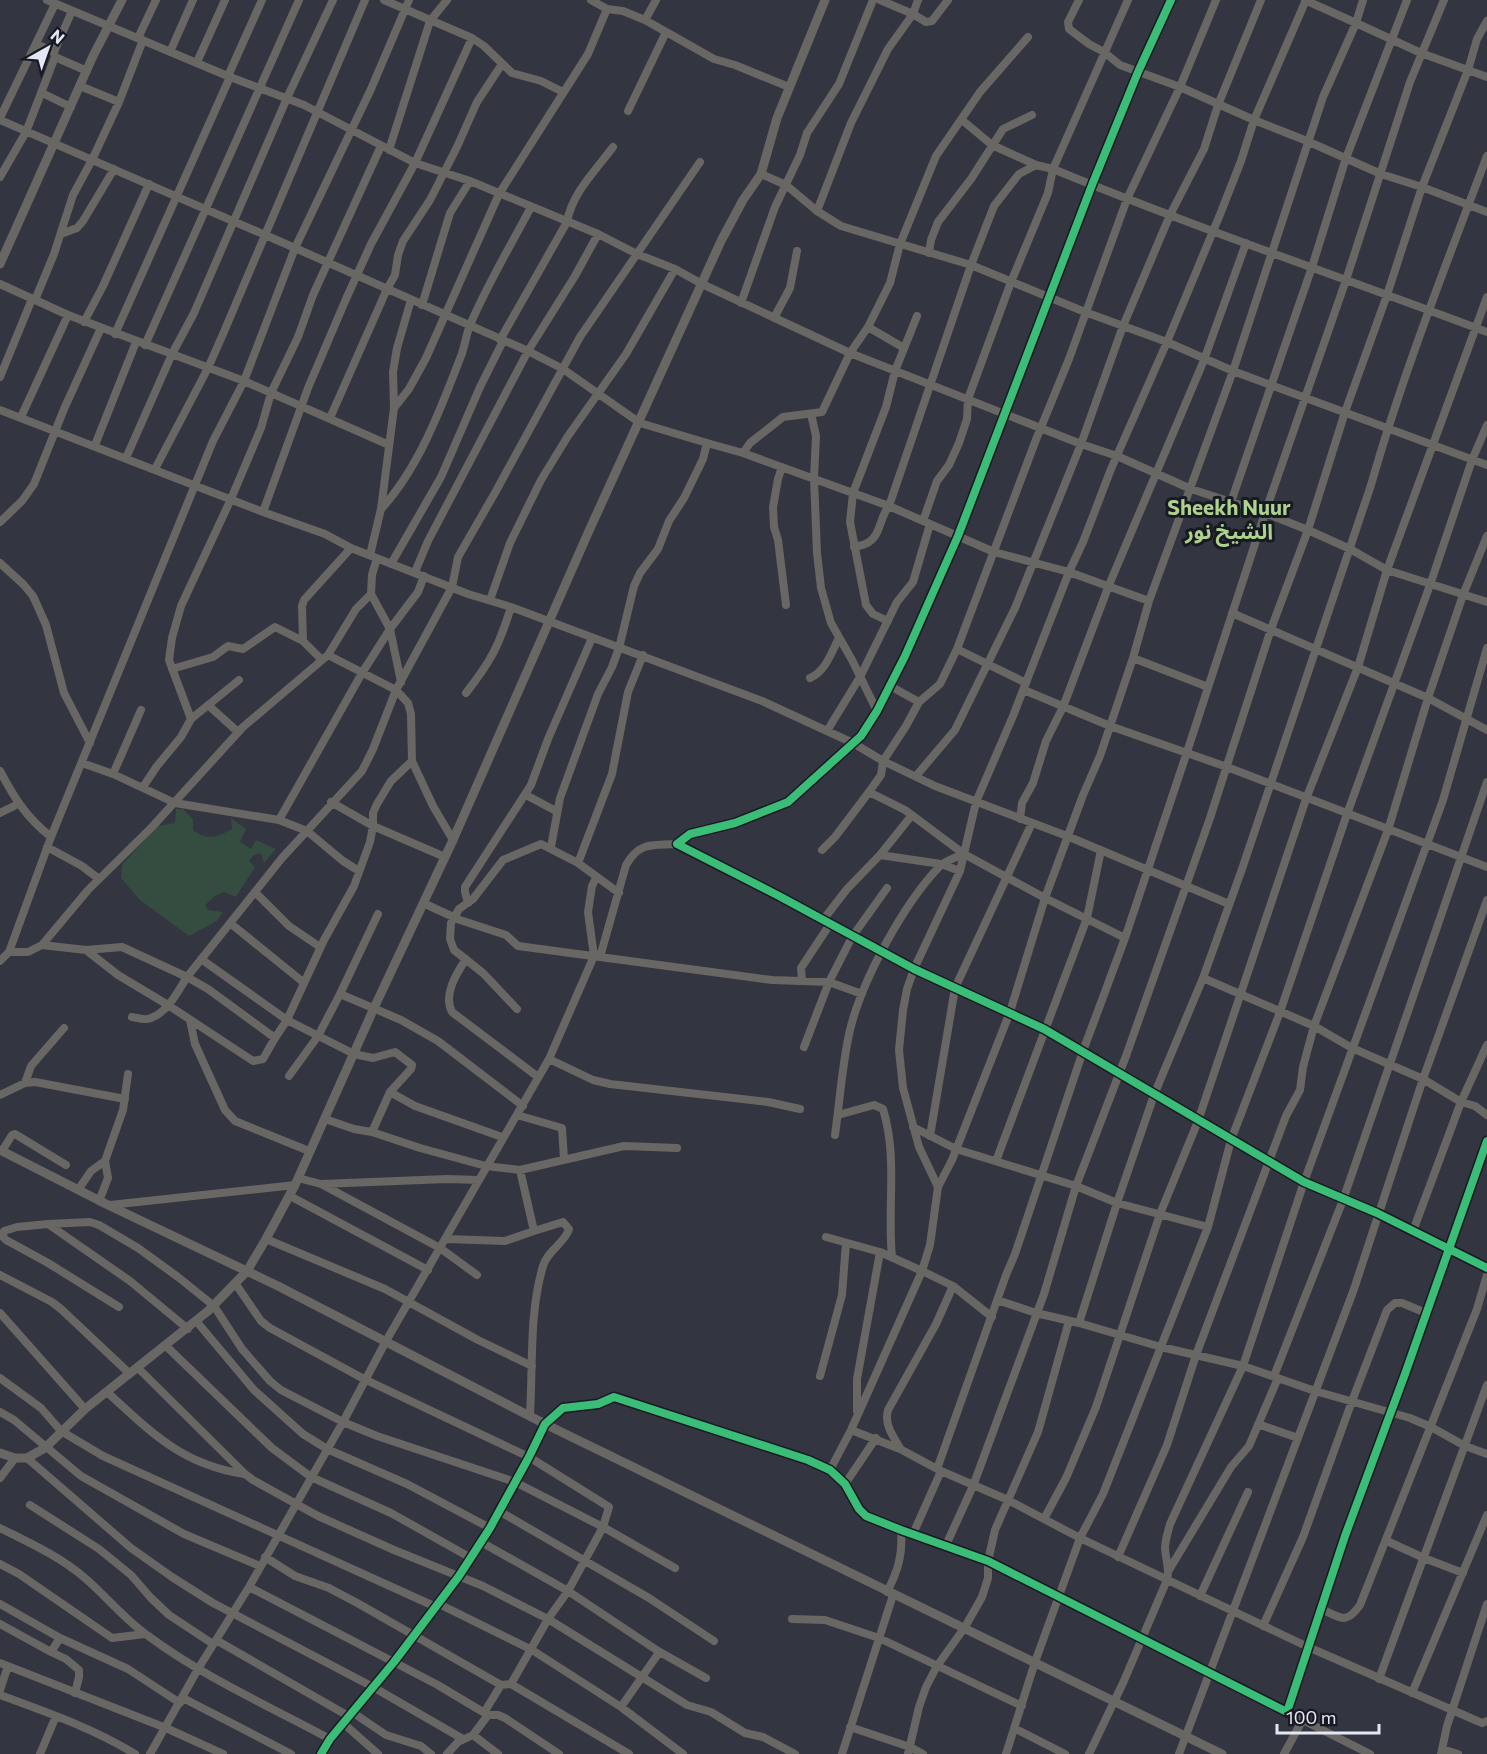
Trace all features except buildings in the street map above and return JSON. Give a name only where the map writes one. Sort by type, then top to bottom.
[{"type":"street","points":[[0,177],[26,132],[42,93],[69,10],[70,0]]},
{"type":"street","points":[[0,264],[80,86],[122,0]]},
{"type":"street","points":[[0,377],[61,234],[73,195],[119,102],[156,0]]},
{"type":"street","points":[[170,52],[193,0]]},
{"type":"street","points":[[197,63],[225,0]]},
{"type":"street","points":[[115,334],[262,0]]},
{"type":"street","points":[[145,345],[299,0]]},
{"type":"street","points":[[126,458],[172,354],[194,313],[287,98],[333,0]]},
{"type":"street","points":[[155,469],[208,368],[365,0]]},
{"type":"street","points":[[384,0],[472,38],[484,46],[512,73],[541,81],[563,92]]},
{"type":"street","points":[[0,961],[9,952],[47,847],[213,441],[244,381],[296,248],[409,0]]},
{"type":"street","points":[[191,719],[169,660],[172,638],[181,606],[231,499],[261,428],[271,393],[298,337],[314,295],[385,148],[430,21],[447,0]]},
{"type":"street","points":[[591,0],[607,9],[623,11],[645,20],[714,59],[789,87]]},
{"type":"street","points":[[645,20],[656,0]]},
{"type":"street","points":[[0,1453],[15,1458],[27,1458],[45,1448],[85,1409],[197,1322],[214,1306],[247,1271],[266,1239],[297,1182],[374,1008],[453,840],[721,241],[743,200],[761,174],[777,118],[825,0]]},
{"type":"street","points":[[741,303],[775,207],[800,155],[807,133],[839,84],[873,0]]},
{"type":"street","points":[[880,0],[926,22],[932,21],[948,0]]},
{"type":"street","points":[[817,211],[851,123],[888,49],[913,14],[918,0]]},
{"type":"street","points":[[1079,0],[1068,22],[1069,29],[1120,65],[1180,87],[1381,174],[1487,212]]},
{"type":"street","points":[[827,731],[860,677],[897,602],[913,582],[937,481],[949,465],[959,443],[967,419],[968,399],[1011,282],[1048,194],[1053,169],[1128,0]]},
{"type":"street","points":[[677,844],[690,834],[735,823],[788,801],[861,736],[877,711],[958,536],[996,442],[1004,414],[1092,185],[1138,72],[1171,0]]},
{"type":"street","points":[[822,850],[835,837],[881,775],[883,761],[906,726],[918,702],[940,684],[957,649],[1040,428],[1069,359],[1127,199],[1180,87],[1216,0]]},
{"type":"street","points":[[916,776],[955,730],[988,665],[1034,564],[1081,444],[1123,326],[1170,215],[1204,149],[1218,105],[1261,0]]},
{"type":"street","points":[[938,1187],[919,1147],[903,1088],[899,1050],[903,1010],[914,969],[960,871],[976,802],[1025,686],[1116,456],[1213,232],[1241,161],[1254,120],[1305,0],[1421,53],[1487,76]]},
{"type":"street","points":[[830,1470],[851,1430],[922,1271],[930,1245],[938,1187],[957,1149],[1010,1012],[1045,898],[1110,726],[1149,601],[1233,371],[1323,97],[1356,23],[1363,0]]},
{"type":"street","points":[[1231,502],[1312,267],[1346,158],[1407,0]]},
{"type":"street","points":[[914,1534],[939,1470],[1083,1051],[1125,938],[1265,513],[1346,280],[1410,82],[1444,0]]},
{"type":"street","points":[[1149,601],[1069,572],[994,552],[889,506],[743,453],[640,423],[562,369],[528,351],[0,119],[36,44],[51,2],[229,77],[318,111],[351,131],[415,163],[470,182],[598,234],[849,353],[1116,456],[1191,489],[1265,513],[1308,530],[1350,549],[1387,570],[1487,602]]},
{"type":"street","points":[[394,408],[409,389],[426,358],[499,194],[588,54],[607,9]]},
{"type":"street","points":[[945,1545],[973,1486],[1044,1294],[1076,1186],[1119,1072],[1227,767],[1271,629],[1308,530],[1345,412],[1387,295],[1422,187],[1468,70],[1477,39],[1487,21]]},
{"type":"street","points":[[627,111],[666,32]]},
{"type":"street","points":[[743,453],[750,443],[783,417],[822,412],[849,353],[868,327],[890,283],[900,244],[936,156],[980,92],[1028,37]]},
{"type":"street","points":[[263,512],[308,388],[357,275],[415,163],[472,38]]},
{"type":"street","points":[[36,44],[87,71]]},
{"type":"street","points":[[330,418],[395,275],[403,241],[444,174],[477,102],[502,64]]},
{"type":"street","points":[[80,86],[119,102]]},
{"type":"street","points":[[42,93],[71,107]]},
{"type":"street","points":[[929,253],[938,222],[971,179],[1003,129],[1032,115]]},
{"type":"street","points":[[962,120],[992,145],[1036,165],[1053,169],[1213,232],[1487,332]]},
{"type":"street","points":[[391,564],[441,477],[502,340],[567,222],[569,212],[579,193],[613,147]]},
{"type":"street","points":[[1079,1323],[1154,1095],[1203,978],[1270,785],[1350,549],[1387,428],[1487,156]]},
{"type":"street","points":[[132,1017],[153,1018],[168,1005],[187,977],[282,858],[331,802],[362,771],[396,690],[452,587],[458,557],[562,369],[580,337],[700,162]]},
{"type":"street","points":[[854,547],[870,542],[889,506],[971,266],[994,206],[1019,174],[1036,165]]},
{"type":"street","points":[[61,234],[77,228],[83,221],[114,169]]},
{"type":"street","points":[[761,174],[786,185],[817,211],[841,225],[971,266],[1167,342],[1204,360],[1487,465]]},
{"type":"street","points":[[422,305],[450,213],[470,182]]},
{"type":"street","points":[[84,322],[103,286],[149,184]]},
{"type":"street","points":[[381,509],[397,492],[414,464],[445,395],[470,326],[531,207]]},
{"type":"street","points":[[415,572],[428,541],[528,351],[575,276],[598,234]]},
{"type":"street","points":[[1020,819],[1022,803],[1033,783],[1046,741],[1063,707],[1109,585],[1204,360],[1246,243]]},
{"type":"street","points":[[774,318],[790,288],[797,251]]},
{"type":"street","points":[[490,600],[510,543],[541,480],[568,436],[626,354],[675,269]]},
{"type":"street","points":[[0,284],[84,322],[244,381],[389,445]]},
{"type":"street","points":[[1044,1519],[1066,1478],[1092,1417],[1160,1214],[1198,1121],[1305,799],[1358,667],[1387,570],[1474,327],[1487,297]]},
{"type":"street","points":[[401,682],[390,629],[371,594],[373,557],[394,408],[393,372],[397,348],[411,300]]},
{"type":"street","points":[[21,417],[68,315]]},
{"type":"street","points":[[888,621],[873,614],[866,605],[850,522],[853,493],[886,407],[895,371],[917,316]]},
{"type":"street","points":[[868,327],[904,348]]},
{"type":"street","points":[[0,522],[30,491],[101,328]]},
{"type":"street","points":[[95,445],[136,342]]},
{"type":"street","points":[[0,410],[325,534],[351,548],[391,564],[762,701],[853,743],[883,761],[916,776],[1229,904]]},
{"type":"street","points":[[811,414],[816,436],[813,478],[821,588],[831,624],[877,711]]},
{"type":"street","points":[[1006,1754],[1016,1729],[1035,1662],[1080,1538],[1103,1494],[1208,1227],[1232,1140],[1280,1012],[1472,460],[1487,425]]},
{"type":"street","points":[[550,848],[556,824],[556,811],[595,702],[619,648],[634,585],[658,549],[669,521],[684,498],[703,459],[708,443]]},
{"type":"street","points":[[782,467],[773,507],[786,605]]},
{"type":"street","points":[[1118,1557],[1167,1445],[1196,1355],[1286,1116],[1300,1090],[1303,1067],[1314,1026],[1388,830],[1428,698],[1463,595],[1487,536]]},
{"type":"street","points":[[303,641],[302,606],[304,600],[351,548]]},
{"type":"street","points":[[0,563],[33,596],[46,624],[63,693],[90,743]]},
{"type":"street","points":[[279,820],[362,673],[390,629],[418,592],[424,576]]},
{"type":"street","points":[[9,952],[28,952],[42,945],[99,879],[175,803],[238,732],[325,657],[356,609],[371,594]]},
{"type":"street","points":[[466,693],[488,665],[501,642],[511,607]]},
{"type":"street","points":[[1232,614],[1428,698],[1487,730]]},
{"type":"street","points":[[172,669],[213,657],[228,646],[243,649],[275,627],[303,641],[325,657],[396,690],[408,703],[411,714],[412,761],[433,806],[453,840]]},
{"type":"street","points":[[468,903],[465,886],[525,795],[592,638]]},
{"type":"street","points":[[810,678],[819,674],[824,668],[839,638]]},
{"type":"street","points":[[1170,1570],[1165,1549],[1170,1524],[1243,1366],[1304,1182],[1443,800],[1487,648]]},
{"type":"street","points":[[957,649],[1063,707],[1487,867]]},
{"type":"street","points":[[578,863],[612,774],[628,692],[643,656]]},
{"type":"street","points":[[1133,658],[1208,687]]},
{"type":"street","points":[[143,787],[181,737],[191,719],[239,680]]},
{"type":"street","points":[[890,686],[918,702]]},
{"type":"street","points":[[208,705],[238,732]]},
{"type":"street","points":[[113,774],[141,710]]},
{"type":"street","points":[[86,950],[118,975],[253,1061],[263,1059],[287,1020],[320,947],[354,886],[373,826],[373,813],[382,793],[412,761]]},
{"type":"street","points":[[82,763],[113,774],[175,803],[279,820],[308,831],[343,861],[359,871]]},
{"type":"street","points":[[0,771],[18,804],[33,823],[51,837]]},
{"type":"street","points":[[1089,1754],[1113,1699],[1123,1683],[1170,1570],[1231,1467],[1249,1446],[1343,1200],[1487,782]]},
{"type":"street","points":[[869,792],[912,815],[964,854],[1125,938]]},
{"type":"street","points":[[525,795],[556,811]]},
{"type":"street","points":[[331,802],[373,826],[445,857]]},
{"type":"street","points":[[0,813],[18,804]]},
{"type":"street","points":[[801,981],[801,968],[847,889],[880,855],[912,815]]},
{"type":"street","points":[[930,1136],[955,988],[1032,823]]},
{"type":"street","points":[[517,1009],[483,973],[458,954],[451,945],[451,923],[459,909],[468,903],[504,860],[541,844],[578,863],[619,892]]},
{"type":"street","points":[[150,1754],[198,1669],[249,1587],[343,1422],[364,1379],[549,1059],[597,957],[626,865],[633,853],[644,847],[677,844],[710,859],[827,922],[852,938],[1044,1029],[1304,1182],[1377,1214],[1487,1268]]},
{"type":"street","points":[[47,847],[82,866],[99,879]]},
{"type":"street","points":[[996,1161],[1086,918],[1101,850]]},
{"type":"street","points":[[835,1135],[850,1031],[862,994],[881,952],[913,900],[941,864],[964,854]]},
{"type":"street","points":[[880,855],[941,864],[960,871]]},
{"type":"street","points":[[597,878],[592,886],[588,912],[597,957]]},
{"type":"street","points":[[804,1047],[829,982],[852,938],[887,888]]},
{"type":"street","points":[[255,892],[289,926],[320,947]]},
{"type":"street","points":[[1179,1754],[1354,1289],[1423,1079],[1487,900]]},
{"type":"street","points":[[423,903],[454,917],[506,935],[518,946],[772,980],[829,982],[862,994]]},
{"type":"street","points":[[289,1076],[318,1036],[378,914]]},
{"type":"street","points":[[230,923],[303,982]]},
{"type":"street","points":[[42,945],[86,950],[122,947],[187,977],[275,1038]]},
{"type":"street","points":[[201,959],[287,1020],[318,1036],[354,1054],[373,1058],[395,1052],[412,1065],[390,1092],[372,1132]]},
{"type":"street","points":[[466,959],[452,983],[448,1005],[452,1012],[538,1077]]},
{"type":"street","points":[[1203,978],[1314,1026],[1352,1048],[1423,1079],[1461,1102],[1475,1106],[1487,1114]]},
{"type":"street","points":[[340,994],[401,1020],[438,1041],[523,1106]]},
{"type":"street","points":[[190,1020],[195,1044],[225,1110],[235,1121],[309,1151]]},
{"type":"street","points":[[25,1083],[31,1066],[64,1028]]},
{"type":"street","points":[[1413,1232],[1461,1102],[1487,1046]]},
{"type":"street","points":[[549,1059],[593,1080],[610,1084],[768,1102],[800,1109]]},
{"type":"street","points":[[99,1200],[108,1178],[105,1161],[123,1110],[128,1074]]},
{"type":"street","points":[[0,1095],[25,1083],[35,1082],[125,1099]]},
{"type":"street","points":[[390,1092],[414,1106],[502,1137]]},
{"type":"street","points":[[838,1115],[874,1105],[883,1109],[891,1142],[892,1257]]},
{"type":"street","points":[[517,1115],[562,1128],[564,1159]]},
{"type":"street","points":[[325,1119],[486,1166],[520,1170],[624,1146],[677,1148]]},
{"type":"street","points":[[913,1127],[957,1149],[1076,1186],[1117,1203],[1208,1227]]},
{"type":"street","points":[[66,1165],[15,1134],[1,1151],[247,1271],[530,1414],[545,1424],[1222,1754]]},
{"type":"street","points":[[1287,1712],[1345,1536],[1487,1141]]},
{"type":"street","points":[[78,1190],[91,1172],[105,1161]]},
{"type":"street","points":[[520,1170],[534,1230]]},
{"type":"street","points":[[108,1205],[297,1182],[321,1184],[447,1179],[479,1180]]},
{"type":"street","points":[[321,1184],[440,1248],[477,1275]]},
{"type":"street","points":[[290,1196],[428,1270]]},
{"type":"street","points":[[119,1307],[6,1240],[2,1231],[48,1224],[90,1222],[99,1225],[138,1248],[214,1306],[242,1348],[270,1381],[281,1390],[343,1422],[390,1441],[515,1482],[603,1527],[675,1568]]},
{"type":"street","points":[[446,1239],[505,1240],[563,1222],[570,1228],[549,1254],[543,1267],[536,1305],[530,1414]]},
{"type":"street","points":[[48,1224],[130,1281],[188,1329]]},
{"type":"street","points":[[826,1237],[880,1252],[922,1271],[953,1286],[992,1317]]},
{"type":"street","points":[[266,1239],[385,1289],[531,1366]]},
{"type":"street","points":[[820,1376],[842,1295],[846,1243]]},
{"type":"street","points":[[857,1415],[857,1379],[880,1252]]},
{"type":"street","points":[[0,1275],[52,1302],[134,1371],[244,1474],[296,1505],[394,1550],[459,1576],[548,1620],[687,1705],[711,1712],[745,1733],[763,1737],[795,1754]]},
{"type":"street","points":[[1321,1609],[1343,1619],[1352,1617],[1360,1605],[1477,1309],[1487,1275]]},
{"type":"street","points":[[235,1283],[261,1321],[270,1328],[364,1379],[529,1457],[608,1506],[610,1510],[603,1527],[585,1561],[511,1684]]},
{"type":"street","points":[[900,1449],[889,1429],[886,1417],[888,1410],[936,1324],[953,1286]]},
{"type":"street","points":[[997,1300],[1119,1336],[1243,1366],[1315,1391],[1419,1421],[1465,1446],[1487,1454]]},
{"type":"street","points":[[1263,1626],[1303,1537],[1387,1310],[1395,1303],[1402,1303],[1426,1313]]},
{"type":"street","points":[[0,1326],[3,1316]]},
{"type":"street","points":[[3,1316],[85,1409]]},
{"type":"street","points":[[909,1751],[919,1707],[937,1666],[965,1627],[986,1587],[994,1530],[1038,1432],[1069,1321]]},
{"type":"street","points":[[197,1322],[254,1390],[303,1434],[327,1449],[407,1484],[490,1527]]},
{"type":"street","points":[[166,1346],[272,1448],[311,1477],[391,1514],[471,1557]]},
{"type":"street","points":[[0,1378],[41,1408],[62,1431],[103,1456],[438,1605],[532,1650],[621,1707],[683,1754]]},
{"type":"street","points":[[1379,1679],[1487,1385]]},
{"type":"street","points":[[107,1392],[168,1446],[212,1467],[244,1474]]},
{"type":"street","points":[[324,1753],[330,1739],[394,1662],[459,1576],[490,1527],[545,1424],[562,1408],[598,1404],[617,1397],[808,1460],[830,1470],[844,1484],[859,1509],[866,1516],[988,1561],[1370,1754]]},
{"type":"street","points":[[0,1412],[14,1420],[75,1472],[165,1523],[260,1566]]},
{"type":"street","points":[[1258,1424],[1298,1438]]},
{"type":"street","points":[[851,1430],[876,1438],[973,1486],[1008,1500],[1118,1557],[1308,1647],[1452,1712],[1482,1723],[1487,1721]]},
{"type":"street","points":[[844,1484],[876,1438]]},
{"type":"street","points":[[0,1478],[15,1458]]},
{"type":"street","points":[[27,1458],[77,1504],[131,1548],[172,1577],[232,1613],[373,1687],[463,1739]]},
{"type":"street","points":[[1200,1596],[1248,1492]]},
{"type":"street","points":[[30,1505],[99,1549],[131,1575],[169,1615],[348,1717],[386,1735],[421,1746],[431,1754]]},
{"type":"street","points":[[499,1511],[660,1605],[714,1641]]},
{"type":"street","points":[[1412,1694],[1487,1515]]},
{"type":"street","points":[[0,1528],[66,1563],[145,1634],[198,1669],[330,1739]]},
{"type":"street","points":[[842,1754],[900,1565],[901,1530]]},
{"type":"street","points":[[1387,1540],[1463,1573]]},
{"type":"street","points":[[481,1542],[568,1591],[658,1651],[706,1678]]},
{"type":"street","points":[[265,1557],[295,1576],[329,1588],[501,1684],[511,1684],[629,1754]]},
{"type":"street","points":[[0,1564],[112,1638],[145,1634]]},
{"type":"street","points":[[249,1587],[487,1713],[505,1718],[559,1754]]},
{"type":"street","points":[[0,1604],[60,1638],[128,1669],[182,1700],[291,1754]]},
{"type":"street","points":[[1458,1754],[1442,1751],[1474,1640],[1487,1604]]},
{"type":"street","points":[[792,1620],[825,1620],[879,1638],[1022,1706]]},
{"type":"street","points":[[0,1624],[66,1659],[79,1670],[75,1693]]},
{"type":"street","points":[[51,1652],[60,1638]]},
{"type":"street","points":[[621,1707],[658,1651]]},
{"type":"street","points":[[0,1690],[4,1664],[166,1728],[223,1754]]},
{"type":"street","points":[[447,1754],[454,1745],[473,1735],[501,1684]]},
{"type":"street","points":[[0,1695],[91,1731],[135,1754]]},
{"type":"street","points":[[40,1754],[56,1716]]},
{"type":"street","points":[[348,1717],[378,1754]]},
{"type":"street","points":[[1284,1754],[1302,1721]]},
{"type":"street","points":[[850,1727],[909,1751],[923,1754]]},
{"type":"street","points":[[1016,1729],[1065,1754]]},
{"type":"street","points":[[473,1735],[498,1754]]},
{"type":"green space","points":[[176,809],[183,809],[193,819],[193,830],[203,836],[217,836],[232,829],[231,818],[246,829],[240,842],[251,849],[256,840],[276,849],[264,863],[261,853],[254,855],[249,861],[255,867],[236,897],[224,892],[205,905],[208,910],[223,912],[217,921],[189,936],[140,900],[121,878],[122,865],[157,826],[175,823]]},
{"type":"cycle path","points":[[1171,0],[1138,72],[1092,185],[958,536],[905,656],[877,711],[861,736],[788,802],[735,823],[690,834],[677,844],[914,969],[1044,1029],[1304,1182],[1377,1213],[1487,1268]]},
{"type":"cycle path","points":[[321,1754],[330,1739],[394,1662],[459,1576],[490,1528],[545,1424],[563,1408],[598,1404],[614,1397],[808,1460],[830,1470],[845,1484],[859,1509],[866,1516],[988,1561],[1287,1712],[1345,1536],[1487,1141]]},
{"type":"district","name":"Sheekh Nuur الشيخ نور","points":[[1229,518]]}]
